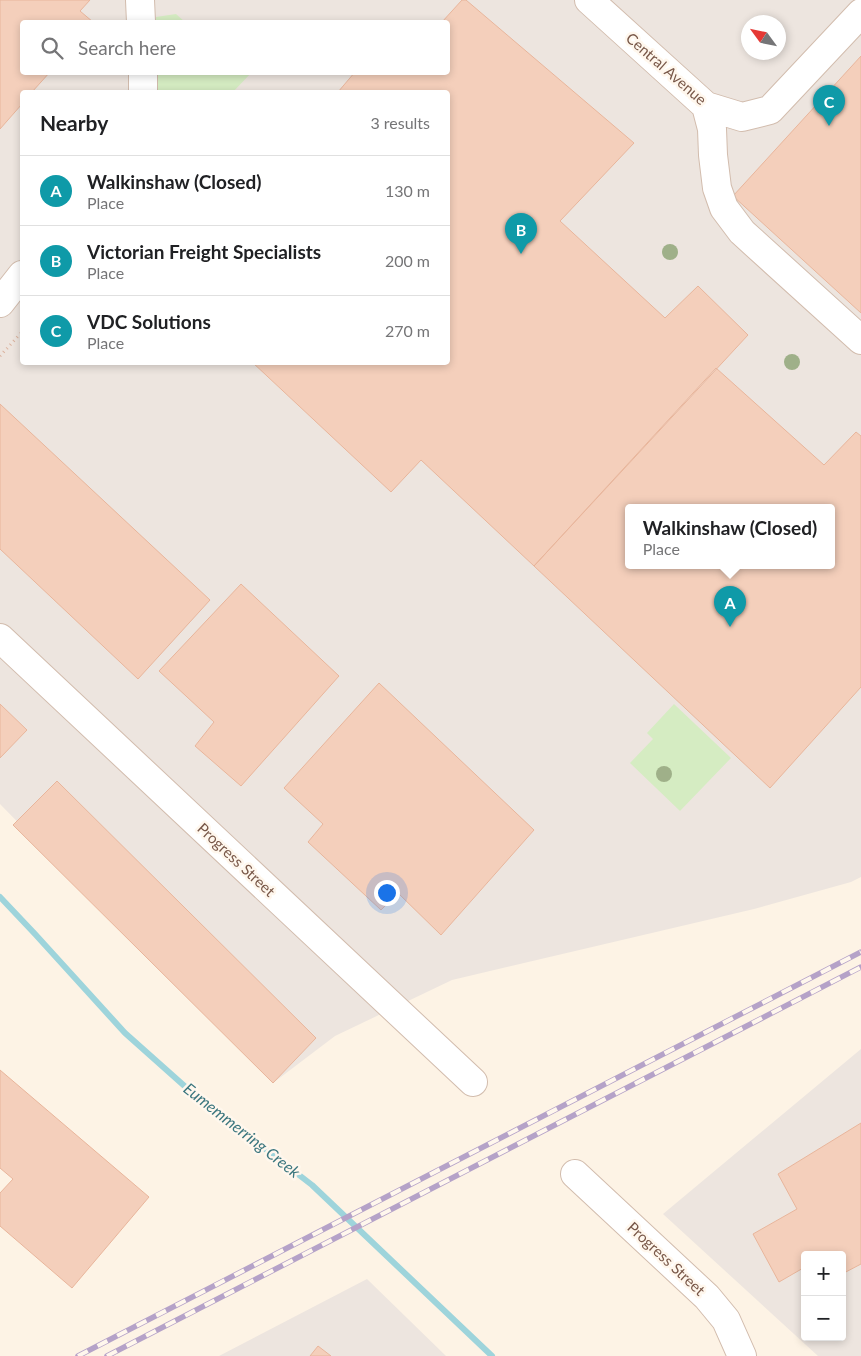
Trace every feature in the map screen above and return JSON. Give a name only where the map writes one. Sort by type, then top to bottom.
[{"type":"street","points":[[140,0],[141,20]]},
{"type":"street","name":"Central Avenue","points":[[590,0],[706,106],[742,117],[770,110],[861,13]]},
{"type":"street","points":[[143,75],[143,90]]},
{"type":"street","points":[[706,106],[712,129],[717,188],[724,208],[742,232],[861,340]]},
{"type":"street","points":[[0,303],[20,278]]},
{"type":"street","name":"Progress Street","points":[[0,638],[472,1082]]},
{"type":"street","name":"Progress Street","points":[[575,1174],[707,1297],[726,1320],[742,1356]]},
{"type":"path","points":[[0,356],[20,334]]},
{"type":"shaded area","points":[[0,0],[861,0],[861,877],[851,882],[754,909],[452,980],[335,1036],[273,1083],[0,804]]},
{"type":"shaded area","points":[[861,1049],[861,1356],[818,1356],[802,1341],[846,1341],[846,1251],[801,1251],[801,1340],[663,1214]]},
{"type":"shaded area","points":[[367,1279],[446,1356],[219,1356]]},
{"type":"green space","points":[[176,14],[183,20],[156,20],[156,17]]},
{"type":"green space","points":[[157,75],[249,75],[235,90],[158,90]]},
{"type":"green space","points":[[674,704],[731,758],[680,811],[630,763],[653,739],[647,733]]},
{"type":"building","points":[[0,0],[90,0],[80,11],[91,20],[20,20],[20,75],[47,75],[34,90],[20,90],[20,106],[0,129]]},
{"type":"building","points":[[462,0],[466,0],[634,143],[560,221],[665,318],[698,286],[748,335],[534,566],[421,460],[391,492],[255,365],[450,365],[450,90],[340,90],[352,75],[450,75],[450,20],[444,20]]},
{"type":"building","points":[[861,56],[861,313],[733,196]]},
{"type":"building","points":[[716,368],[824,465],[856,432],[861,436],[861,687],[770,788],[534,566]]},
{"type":"building","points":[[0,404],[210,600],[138,679],[0,549]]},
{"type":"building","points":[[241,584],[339,676],[241,786],[195,746],[214,722],[159,671]]},
{"type":"building","points":[[379,683],[534,830],[441,935],[398,893],[381,910],[308,842],[323,824],[284,788]]},
{"type":"building","points":[[0,704],[27,730],[0,758]]},
{"type":"building","points":[[57,781],[316,1038],[273,1083],[13,825]]},
{"type":"building","points":[[0,1070],[149,1197],[72,1288],[0,1226],[0,1193],[13,1179],[0,1168]]},
{"type":"building","points":[[861,1123],[861,1264],[846,1272],[846,1251],[801,1251],[801,1269],[779,1282],[753,1234],[797,1209],[778,1174]]},
{"type":"building","points":[[318,1346],[331,1356],[310,1356]]},
{"type":"waterway","name":"Eumemmerring Creek","points":[[0,897],[125,1033],[189,1090],[312,1185],[492,1356]]},
{"type":"railway","points":[[78,1356],[861,952]]},
{"type":"railway","points":[[107,1356],[861,967]]},
{"type":"place","name":"VDC Solutions","points":[[829,126]]},
{"type":"place","name":"Victorian Freight Specialists","points":[[521,254]]},
{"type":"place","name":"Walkinshaw (Closed)","points":[[730,627]]}]
